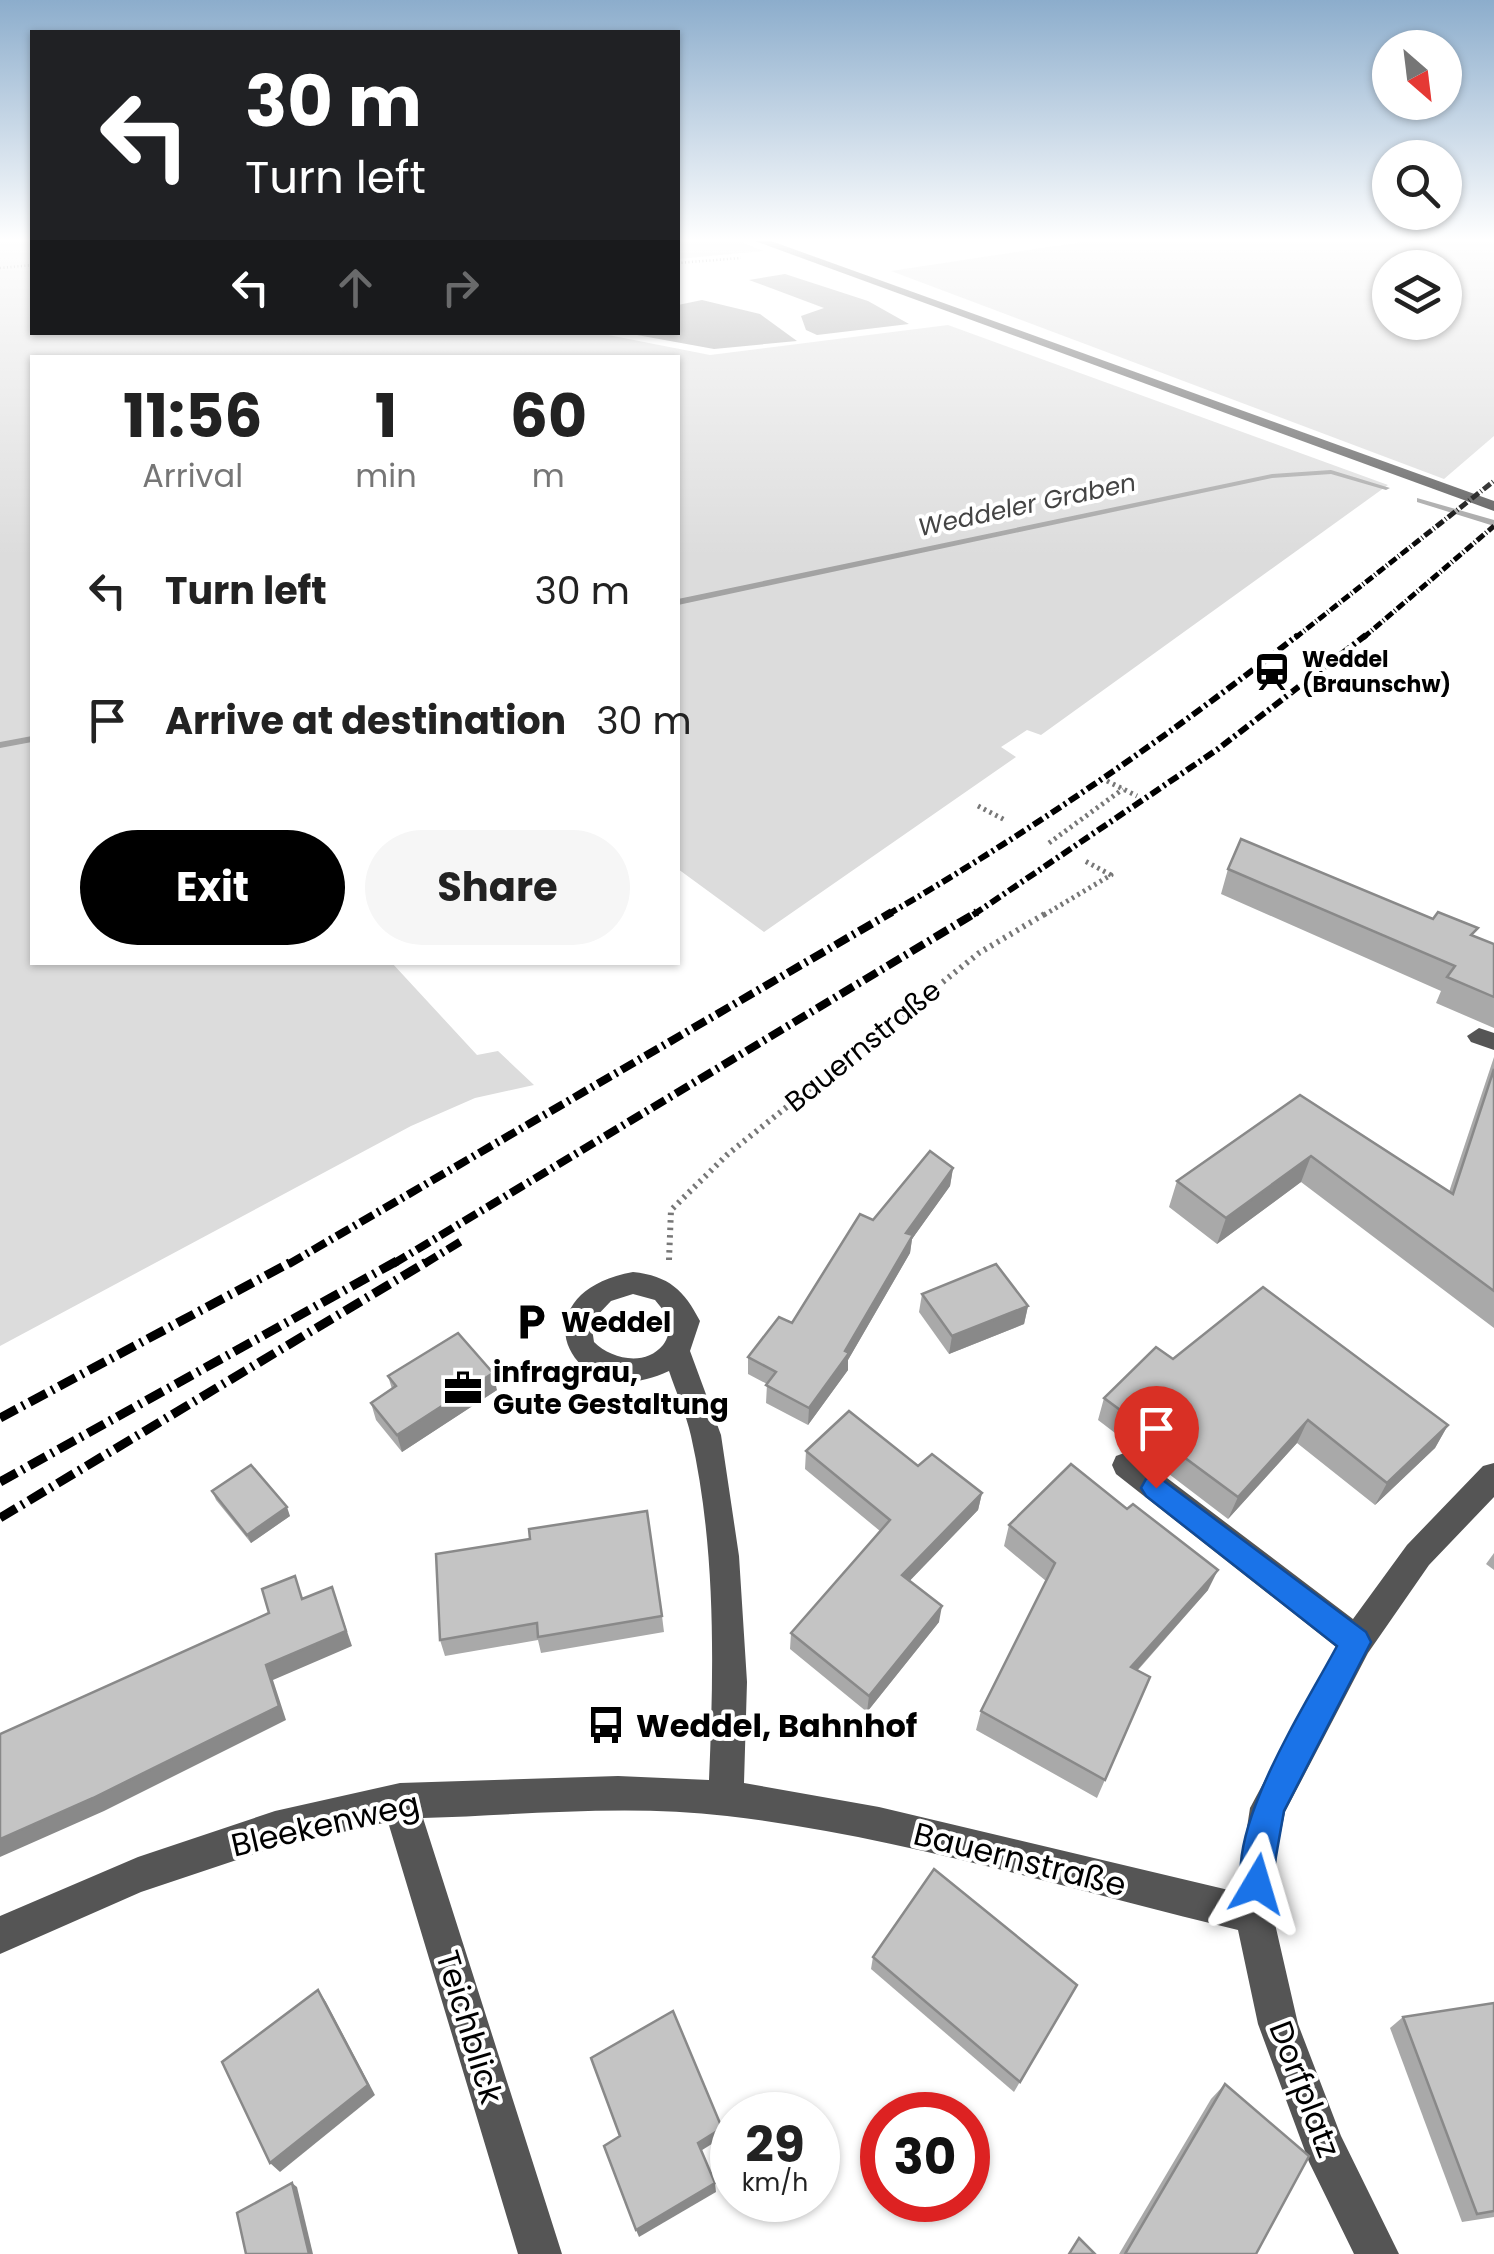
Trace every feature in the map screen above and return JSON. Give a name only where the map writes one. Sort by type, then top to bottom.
[{"type":"street","points":[[1048,346],[1494,506]]},
{"type":"street","points":[[676,1351],[648,1369],[626,1372],[602,1367],[588,1357],[576,1334],[585,1305],[613,1286],[656,1286],[681,1305],[686,1321],[676,1351],[706,1435],[723,1556],[730,1682],[726,1798]]},
{"type":"street","points":[[1127,1466],[1356,1642]]},
{"type":"street","points":[[1254,1916],[1268,1808],[1356,1642],[1418,1555],[1494,1476]]},
{"type":"street","name":"Bleekenweg","points":[[0,1935],[138,1876],[275,1828],[400,1800],[618,1794],[726,1798]]},
{"type":"street","name":"Bauernstraße","points":[[726,1798],[880,1825],[1254,1916]]},
{"type":"street","name":"Teichblick","points":[[400,1800],[540,2254]]},
{"type":"street","name":"Dorfplatz","points":[[1254,1916],[1278,2024],[1324,2147],[1377,2254]]},
{"type":"path","points":[[1107,781],[1137,796]]},
{"type":"path","points":[[1048,843],[1123,789]]},
{"type":"path","points":[[978,806],[1005,820]]},
{"type":"path","name":"Bauernstraße","points":[[656,1286],[672,1256],[671,1210],[705,1176],[979,953],[1111,875],[1084,861]]},
{"type":"shaded area","points":[[0,346],[665,346],[710,355],[780,346],[1006,346],[1388,485],[1041,735],[1027,730],[1001,747],[1016,757],[764,932],[680,870],[680,355],[30,355],[30,965],[394,965],[477,1055],[498,1051],[534,1085],[475,1098],[411,1126],[0,1346]]},
{"type":"shaded area","points":[[699,346],[743,346],[714,349]]},
{"type":"shaded area","points":[[1091,346],[1494,346],[1494,436],[1444,479]]},
{"type":"building","points":[[1241,839],[1433,919],[1438,912],[1478,928],[1471,935],[1494,944],[1494,997],[1447,977],[1455,966],[1228,869]]},
{"type":"building","points":[[1494,1069],[1494,1291],[1311,1156],[1226,1218],[1177,1181],[1300,1095],[1453,1194]]},
{"type":"building","points":[[930,1151],[953,1168],[906,1233],[913,1235],[845,1351],[849,1353],[809,1408],[766,1385],[776,1372],[748,1357],[779,1317],[792,1323],[860,1214],[873,1220]]},
{"type":"building","points":[[996,1264],[1028,1306],[952,1336],[922,1294]]},
{"type":"building","points":[[1263,1287],[1448,1425],[1387,1483],[1308,1420],[1238,1497],[1104,1398],[1156,1347],[1173,1359]]},
{"type":"building","points":[[458,1333],[493,1373],[397,1435],[371,1403],[396,1386],[388,1376]]},
{"type":"building","points":[[849,1411],[918,1466],[932,1454],[982,1493],[902,1575],[942,1606],[869,1696],[791,1633],[890,1520],[806,1451]]},
{"type":"building","points":[[1071,1464],[1127,1509],[1133,1504],[1218,1570],[1131,1667],[1150,1677],[1105,1780],[981,1711],[1055,1563],[1009,1525]]},
{"type":"building","points":[[251,1465],[287,1507],[247,1535],[212,1491]]},
{"type":"building","points":[[647,1511],[662,1616],[538,1637],[537,1623],[440,1640],[436,1554],[530,1539],[529,1529]]},
{"type":"building","points":[[295,1576],[302,1599],[332,1587],[346,1631],[266,1665],[279,1706],[93,1798],[0,1839],[0,1734],[269,1613],[262,1589]]},
{"type":"building","points":[[934,1869],[1077,1985],[1020,2082],[873,1957]]},
{"type":"building","points":[[318,1990],[368,2085],[270,2163],[222,2062]]},
{"type":"building","points":[[1494,2003],[1494,2211],[1477,2214],[1403,2017]]},
{"type":"building","points":[[673,2011],[710,2099],[710,2136],[698,2143],[710,2171],[710,2186],[636,2230],[604,2146],[620,2136],[591,2058]]},
{"type":"building","points":[[1225,2084],[1309,2156],[1256,2254],[1125,2254]]},
{"type":"building","points":[[292,2183],[309,2254],[246,2254],[237,2213]]},
{"type":"building","points":[[1079,2238],[1095,2254],[1069,2254]]},
{"type":"waterway","name":"Weddeler Graben","points":[[680,602],[1272,476],[1331,472],[1386,488]]},
{"type":"waterway","name":"Weddeler Graben","points":[[1420,500],[1494,523]]},
{"type":"waterway","name":"Weddeler Graben","points":[[0,745],[30,739]]},
{"type":"railway","points":[[1295,638],[1494,481]]},
{"type":"railway","points":[[1363,638],[1494,526]]},
{"type":"railway","points":[[891,913],[1097,782],[1298,635]]},
{"type":"railway","points":[[973,915],[1218,749],[1366,635]]},
{"type":"railway","points":[[393,1264],[977,912]]},
{"type":"railway","points":[[289,1264],[891,913]]},
{"type":"railway","points":[[887,915],[891,913]]},
{"type":"railway","points":[[424,1264],[463,1240]]},
{"type":"railway","points":[[0,1418],[293,1261]]},
{"type":"railway","points":[[0,1482],[397,1261]]},
{"type":"railway","points":[[0,1518],[428,1261]]},
{"type":"place","name":"Weddel (Braunschw)","points":[[1272,672]]},
{"type":"place","name":"Weddel","points":[[531,1322]]},
{"type":"place","name":"infragrau, Gute Gestaltung","points":[[463,1388]]},
{"type":"place","name":"Weddel, Bahnhof","points":[[606,1725]]},
{"type":"route","points":[[1156,1488],[1356,1642],[1268,1808],[1257,1884]]}]
